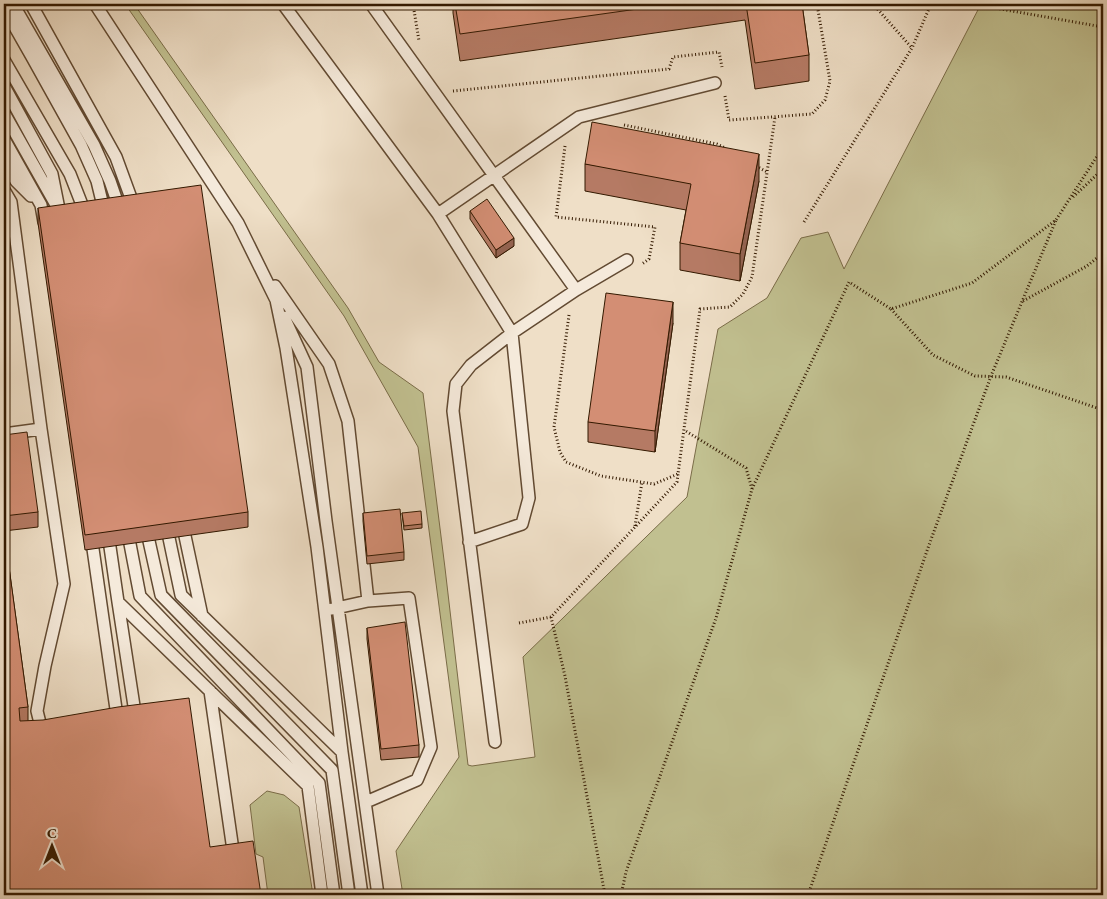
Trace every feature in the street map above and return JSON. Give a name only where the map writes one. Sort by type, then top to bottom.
[{"type":"lane","points":[[13,4],[94,145],[121,211]]},
{"type":"lane","points":[[31,4],[116,157],[135,209]]},
{"type":"lane","points":[[95,4],[238,222],[307,367],[378,895]]},
{"type":"lane","points":[[282,4],[438,214],[512,333],[529,498],[522,524],[470,542]]},
{"type":"lane","points":[[371,4],[576,290]]},
{"type":"lane","points":[[4,8],[81,145],[97,181],[104,214]]},
{"type":"lane","points":[[4,60],[70,174],[86,216]]},
{"type":"lane","points":[[438,214],[579,116],[715,83]]},
{"type":"lane","points":[[4,86],[52,174],[60,215],[4,113]]},
{"type":"lane","points":[[4,139],[41,204],[44,222]]},
{"type":"lane","points":[[4,160],[16,181],[41,204]]},
{"type":"lane","points":[[4,190],[11,202],[64,584],[45,666],[37,711],[44,744]]},
{"type":"lane","points":[[253,253],[329,364],[348,421],[368,601]]},
{"type":"lane","points":[[495,742],[453,411],[456,384],[471,365],[512,333],[576,290],[627,260]]},
{"type":"lane","points":[[276,300],[286,348],[317,547],[362,895]]},
{"type":"lane","points":[[4,434],[41,429]]},
{"type":"lane","points":[[185,536],[202,616]]},
{"type":"lane","points":[[169,538],[181,595],[342,752]]},
{"type":"lane","points":[[149,541],[161,595],[332,770],[349,895]]},
{"type":"lane","points":[[130,544],[140,596],[318,783],[334,895]]},
{"type":"lane","points":[[110,547],[137,730]]},
{"type":"lane","points":[[93,549],[119,732]]},
{"type":"lane","points":[[325,610],[368,601],[409,598],[431,747],[417,780],[366,802]]},
{"type":"lane","points":[[118,602],[308,786],[322,895]]},
{"type":"lane","points":[[210,691],[236,868]]},
{"type":"path","points":[[413,4],[420,45]]},
{"type":"path","points":[[873,4],[912,48]]},
{"type":"path","points":[[804,222],[912,48],[931,4]]},
{"type":"path","points":[[972,4],[1103,27]]},
{"type":"path","points":[[519,623],[551,617],[677,482],[700,309],[730,307],[743,294],[752,277],[775,116]]},
{"type":"path","points":[[621,124],[717,144],[725,148]]},
{"type":"path","points":[[566,143],[556,217],[655,227],[649,259],[641,264]]},
{"type":"path","points":[[808,895],[926,554],[991,376],[1056,220],[1103,147]]},
{"type":"path","points":[[750,163],[767,172]]},
{"type":"path","points":[[1068,202],[1103,168]]},
{"type":"path","points":[[891,309],[972,283],[1056,220]]},
{"type":"path","points":[[1022,301],[1088,266],[1103,253]]},
{"type":"path","points":[[621,895],[626,872],[716,618],[752,489],[849,282],[891,309],[933,355],[975,376],[1006,377],[1103,410]]},
{"type":"path","points":[[569,315],[554,428],[560,452],[566,462],[601,476],[654,484],[678,474]]},
{"type":"path","points":[[684,430],[746,468],[752,489]]},
{"type":"path","points":[[634,527],[642,482]]},
{"type":"path","points":[[551,617],[565,676],[605,895]]},
{"type":"shaded area","points":[[125,4],[134,4],[348,308],[379,362],[423,393],[468,765],[472,766],[535,757],[523,657],[687,497],[718,329],[767,298],[801,238],[828,232],[844,269],[981,4],[1103,4],[1103,895],[403,895],[396,851],[459,757],[418,447],[344,316]]},
{"type":"shaded area","points":[[267,791],[284,795],[299,807],[313,895],[268,895],[263,857],[256,854],[250,805]]},
{"type":"building","points":[[455,4],[673,4],[460,34]]},
{"type":"building","points":[[746,4],[802,4],[809,55],[755,63]]},
{"type":"building","points":[[592,122],[759,154],[740,254],[680,243],[691,184],[585,164]]},
{"type":"building","points":[[201,185],[248,512],[85,535],[38,208]]},
{"type":"building","points":[[487,199],[514,238],[496,250],[470,211]]},
{"type":"building","points":[[606,293],[673,302],[655,431],[588,422]]},
{"type":"building","points":[[27,432],[38,512],[4,516],[4,435]]},
{"type":"building","points":[[400,509],[404,552],[367,556],[363,513]]},
{"type":"building","points":[[421,511],[422,524],[404,526],[402,513]]},
{"type":"building","points":[[4,530],[28,707],[19,708],[20,721],[43,720],[118,707],[189,698],[210,847],[253,841],[261,895],[4,895]]},
{"type":"building","points":[[405,622],[419,745],[381,749],[367,628]]}]
